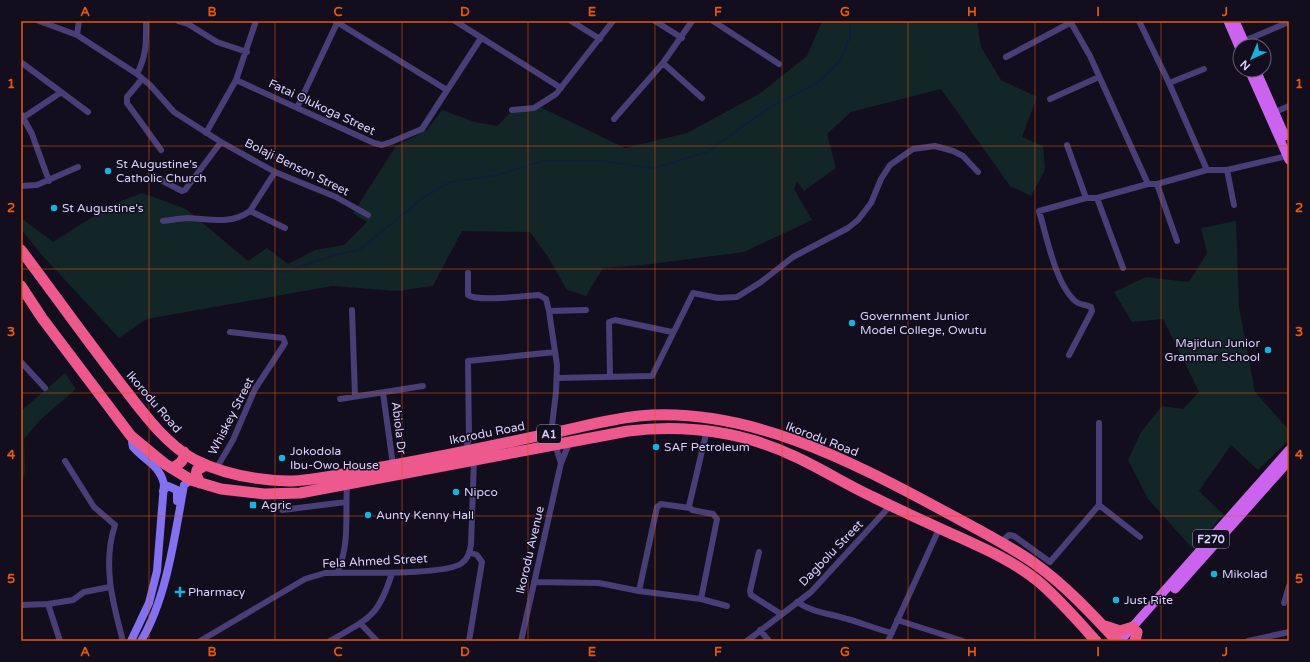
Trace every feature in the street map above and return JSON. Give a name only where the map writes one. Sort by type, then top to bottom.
[{"type":"highway","name":"Ikorodu Road","points":[[21,250],[151,422],[184,452],[211,467],[249,477],[287,481],[302,480],[392,465],[465,451],[553,439],[570,441],[650,428],[668,427],[707,430],[737,435],[778,449],[890,506],[991,552],[1039,582],[1066,608],[1096,641]]},
{"type":"highway","name":"Ikorodu Road","points":[[21,286],[42,318],[134,439],[171,468],[196,482],[236,491],[273,494],[300,493],[474,460],[642,416],[690,415],[744,424],[840,458],[896,485],[1001,542],[1034,563],[1055,579],[1119,641]]},
{"type":"highway","points":[[171,468],[182,461],[185,457],[184,452]]},
{"type":"highway","points":[[196,482],[197,470],[211,467]]},
{"type":"highway","points":[[1103,626],[1135,634]]},
{"type":"main road","points":[[1228,21],[1239,38]]},
{"type":"main road","points":[[1235,21],[1241,38]]},
{"type":"main road","points":[[1253,78],[1288,158]]},
{"type":"main road","points":[[1260,78],[1289,144]]},
{"type":"main road","name":"F270","points":[[1119,641],[1135,634],[1289,450]]},
{"type":"main road","name":"F270","points":[[1128,641],[1289,461]]},
{"type":"street","name":"Bolaji Benson Street","points":[[39,21],[77,35],[137,74],[150,85],[174,112],[221,142],[275,172],[336,197],[368,215]]},
{"type":"street","points":[[77,35],[78,21]]},
{"type":"street","points":[[137,74],[144,61],[147,51],[146,21]]},
{"type":"street","points":[[178,21],[188,23],[216,42],[247,52]]},
{"type":"street","points":[[206,132],[236,80],[247,52],[256,21]]},
{"type":"street","points":[[455,21],[561,88]]},
{"type":"street","points":[[571,21],[600,40]]},
{"type":"street","points":[[512,110],[534,108],[556,94],[600,40],[613,21]]},
{"type":"street","points":[[655,21],[682,38]]},
{"type":"street","points":[[614,119],[663,63],[682,38],[692,21]]},
{"type":"street","points":[[713,21],[779,64]]},
{"type":"street","points":[[1139,21],[1169,83],[1207,170]]},
{"type":"street","points":[[297,108],[336,22],[447,90]]},
{"type":"street","points":[[1006,57],[1070,22],[1099,77],[1148,184]]},
{"type":"street","points":[[1257,38],[1289,22]]},
{"type":"street","name":"Fatai Olukoga Street","points":[[236,80],[374,143],[382,144],[400,139],[422,129],[481,38]]},
{"type":"street","points":[[22,63],[60,93],[88,112]]},
{"type":"street","points":[[663,63],[702,98]]},
{"type":"street","points":[[1169,83],[1204,69]]},
{"type":"street","points":[[1050,99],[1099,77]]},
{"type":"street","points":[[142,78],[127,97],[127,104],[161,150]]},
{"type":"street","points":[[49,181],[32,134],[22,115],[60,93]]},
{"type":"street","points":[[1275,112],[1289,106]]},
{"type":"street","points":[[154,176],[182,191],[185,190],[221,142]]},
{"type":"street","points":[[1067,145],[1086,198]]},
{"type":"street","points":[[557,378],[652,376],[672,332],[693,292],[718,298],[737,297],[761,282],[793,257],[853,225],[875,196],[884,174],[890,165],[907,152],[928,146],[944,148],[963,156],[978,172]]},
{"type":"street","points":[[1069,355],[1092,311],[1091,307],[1074,300],[1064,286],[1059,276],[1039,211],[1086,198],[1097,198],[1148,184],[1157,184],[1207,170],[1227,170],[1288,158]]},
{"type":"street","points":[[21,186],[37,185],[49,181],[78,167]]},
{"type":"street","points":[[1227,170],[1234,205]]},
{"type":"street","points":[[164,221],[191,218],[223,220],[236,218],[250,211],[275,172]]},
{"type":"street","points":[[1157,184],[1177,241]]},
{"type":"street","points":[[1097,198],[1123,268]]},
{"type":"street","points":[[250,211],[285,228]]},
{"type":"street","points":[[468,273],[468,295],[470,296],[491,298],[539,295],[546,298],[550,310],[557,378],[553,439],[561,463]]},
{"type":"street","points":[[352,310],[355,396]]},
{"type":"street","points":[[550,310],[586,310]]},
{"type":"street","points":[[610,377],[608,353],[609,322],[615,320],[672,332]]},
{"type":"street","name":"Whiskey Street","points":[[211,467],[233,440],[255,389],[285,343],[284,338],[230,332]]},
{"type":"street","points":[[465,451],[469,439],[468,361],[555,352]]},
{"type":"street","points":[[21,362],[45,388]]},
{"type":"street","points":[[340,399],[423,386]]},
{"type":"street","name":"Abiola Dr","points":[[383,393],[392,465]]},
{"type":"street","points":[[1001,542],[1009,535],[1014,536],[1050,562],[1099,505],[1099,423]]},
{"type":"street","points":[[690,508],[707,430]]},
{"type":"street","points":[[131,641],[149,603],[157,571],[163,491],[161,474],[155,466],[133,446],[132,442],[134,439]]},
{"type":"street","name":"Ikorodu Avenue","points":[[521,641],[561,463],[570,441]]},
{"type":"street","points":[[469,641],[482,562],[477,555],[469,552],[473,533],[474,460]]},
{"type":"street","points":[[65,461],[94,507],[115,525],[110,555],[110,587],[123,641]]},
{"type":"street","points":[[141,641],[155,612],[170,559],[184,485],[196,482]]},
{"type":"street","points":[[338,572],[346,547],[348,527],[346,502],[348,485]]},
{"type":"street","points":[[163,491],[168,486],[175,488],[178,491],[174,536]]},
{"type":"street","points":[[282,510],[346,502]]},
{"type":"street","points":[[639,591],[657,507],[661,504],[690,508],[713,514],[717,519],[701,599]]},
{"type":"street","points":[[1099,505],[1140,537]]},
{"type":"street","name":"Dagbolu Street","points":[[747,641],[797,602],[828,574],[890,506]]},
{"type":"street","points":[[888,641],[939,529]]},
{"type":"street","name":"Fela Ahmed Street","points":[[200,641],[305,579],[325,573],[392,573],[457,566],[462,564],[469,552]]},
{"type":"street","points":[[759,552],[750,591],[751,595],[781,614]]},
{"type":"street","points":[[330,641],[370,616],[382,602],[392,573]]},
{"type":"street","points":[[534,582],[599,583],[639,591],[701,599],[727,606]]},
{"type":"street","points":[[1284,603],[1289,586]]},
{"type":"street","points":[[21,605],[48,604],[73,600],[84,592],[110,587]]},
{"type":"street","points":[[797,602],[808,609],[829,616],[848,619],[892,633]]},
{"type":"street","points":[[48,604],[60,641]]},
{"type":"street","points":[[897,620],[962,641]]},
{"type":"street","points":[[360,623],[377,641]]},
{"type":"street","points":[[760,630],[769,641]]},
{"type":"street","points":[[1248,641],[1289,632]]},
{"type":"green space","points":[[822,21],[977,21],[981,47],[1001,80],[1037,97],[1022,137],[1043,146],[1045,170],[1031,196],[1010,186],[941,89],[851,112],[827,134],[836,168],[804,191],[797,182],[794,189],[812,220],[744,252],[644,265],[603,268],[586,296],[567,290],[548,257],[530,232],[462,231],[433,286],[397,291],[332,286],[147,319],[119,338],[40,253],[21,229],[21,218],[53,242],[113,204],[142,193],[186,209],[248,261],[267,248],[288,264],[315,250],[344,245],[367,222],[353,213],[396,146],[427,130],[442,110],[475,122],[497,126],[512,111],[540,107],[625,148],[687,133],[759,94],[807,56]]},
{"type":"green space","points":[[1236,221],[1239,307],[1255,392],[1289,430],[1289,440],[1258,470],[1231,445],[1199,491],[1224,515],[1192,548],[1148,499],[1128,460],[1141,432],[1162,406],[1183,409],[1199,392],[1163,319],[1132,322],[1114,292],[1146,277],[1189,282],[1207,253],[1201,228]]},
{"type":"green space","points":[[65,373],[76,389],[41,419],[24,439],[25,470],[21,493],[21,411]]},
{"type":"waterway","points":[[237,269],[285,272],[332,256],[359,250],[424,197],[450,182],[493,176],[543,161],[601,161],[654,168],[707,152],[767,109],[819,82],[840,60],[850,37],[850,21]]},
{"type":"place","name":"St Augustine's Catholic Church","points":[[108,171]]},
{"type":"place","name":"St Augustine's","points":[[54,208]]},
{"type":"place","name":"Government Junior Model College, Owutu","points":[[852,323]]},
{"type":"place","name":"Majidun Junior Grammar School","points":[[1268,350]]},
{"type":"place","name":"SAF Petroleum","points":[[656,447]]},
{"type":"place","name":"Jokodola Ibu-Owo House","points":[[282,458]]},
{"type":"place","name":"Nipco","points":[[456,492]]},
{"type":"place","name":"Agric","points":[[253,505]]},
{"type":"place","name":"Aunty Kenny Hall","points":[[368,515]]},
{"type":"place","name":"Mikolad","points":[[1214,574]]},
{"type":"place","name":"Pharmacy","points":[[180,592]]},
{"type":"place","name":"Just Rite","points":[[1116,600]]}]
